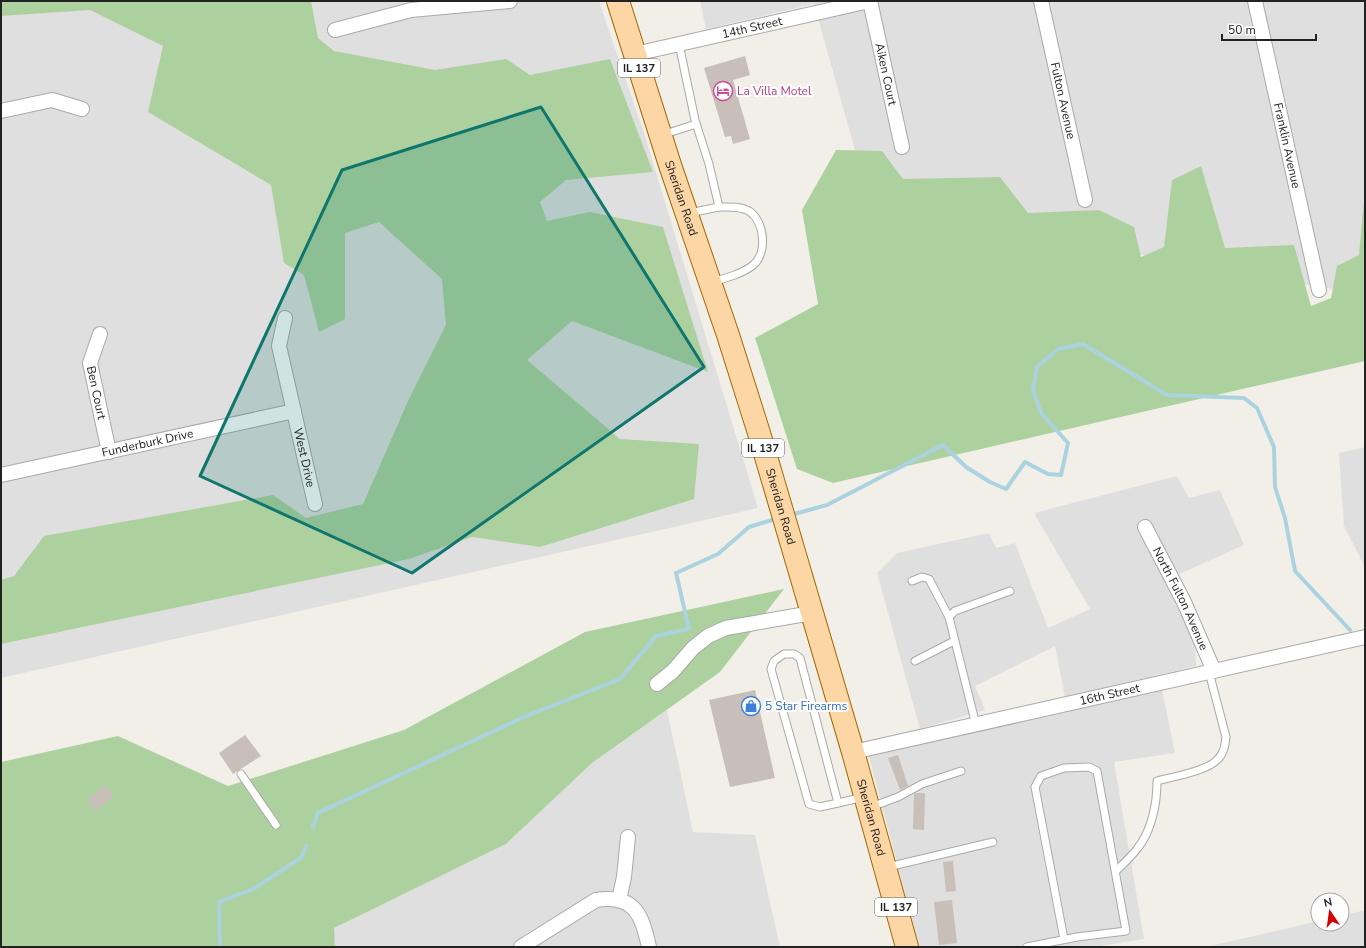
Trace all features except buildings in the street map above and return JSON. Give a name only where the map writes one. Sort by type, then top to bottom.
[{"type":"main road","name":"Sheridan Road","points":[[618,1],[759,433],[853,752],[907,947]]},
{"type":"street","points":[[335,30],[411,10],[510,1]]},
{"type":"street","name":"14th Street","points":[[635,54],[869,1]]},
{"type":"street","name":"Aiken Court","points":[[869,1],[902,147]]},
{"type":"street","name":"Fulton Avenue","points":[[1041,1],[1084,200]]},
{"type":"street","name":"Franklin Avenue","points":[[1255,1],[1319,290]]},
{"type":"street","points":[[1,111],[52,100],[82,109]]},
{"type":"street","name":"West Drive","points":[[284,318],[279,346],[315,504]]},
{"type":"street","name":"Ben Court","points":[[100,334],[90,362],[109,452]]},
{"type":"street","name":"Funderburk Drive","points":[[1,475],[294,411]]},
{"type":"street","name":"North Fulton Avenue","points":[[1146,527],[1184,602],[1212,671]]},
{"type":"street","points":[[657,684],[673,671],[693,648],[708,636],[726,628],[741,624],[812,613]]},
{"type":"street","name":"16th Street","points":[[853,752],[1365,637]]},
{"type":"street","points":[[619,900],[624,877],[628,837]]},
{"type":"street","points":[[521,947],[596,900],[609,898],[629,904],[637,911],[644,924],[649,947]]},
{"type":"lane","points":[[679,44],[696,124],[709,164],[719,207]]},
{"type":"lane","points":[[661,135],[696,124]]},
{"type":"lane","points":[[687,214],[719,207],[738,207],[748,211],[754,216],[759,225],[763,244],[760,257],[753,266],[734,275],[710,283]]},
{"type":"lane","points":[[912,581],[922,577],[928,580],[949,617],[976,725]]},
{"type":"lane","points":[[949,617],[955,611],[1010,591]]},
{"type":"lane","points":[[915,661],[954,641]]},
{"type":"lane","points":[[838,803],[800,658],[794,654],[784,654],[774,661],[771,669],[808,804],[820,807],[838,803],[867,802],[898,797],[922,784],[961,771]]},
{"type":"lane","points":[[1116,871],[1138,848],[1145,836],[1152,818],[1157,793],[1157,781],[1204,768],[1217,760],[1225,748],[1226,737],[1212,671]]},
{"type":"lane","points":[[1027,947],[1064,939],[1126,931],[1097,771],[1089,766],[1064,768],[1041,776],[1034,787],[1064,939]]},
{"type":"lane","points":[[241,774],[276,825]]},
{"type":"lane","points":[[886,868],[993,842]]},
{"type":"highlighted area","points":[[541,107],[704,367],[412,573],[200,476],[342,170]]},
{"type":"shaded area","points":[[1,1],[599,1],[644,133],[758,508],[1,678]]},
{"type":"shaded area","points":[[700,1],[1365,1],[1365,294],[1215,270],[998,225],[867,193],[814,4],[706,29]]},
{"type":"shaded area","points":[[1365,447],[1365,567],[1344,526],[1339,453]]},
{"type":"shaded area","points":[[1177,476],[1189,498],[1220,490],[1244,545],[1164,581],[1195,639],[1196,666],[1065,697],[1055,646],[975,686],[985,710],[920,729],[877,573],[897,553],[989,533],[996,548],[1015,543],[1048,628],[1090,609],[1034,513]]},
{"type":"shaded area","points":[[1162,690],[1175,753],[1114,762],[1144,939],[1094,947],[919,947],[868,753]]},
{"type":"shaded area","points":[[667,710],[693,832],[755,835],[780,947],[335,947],[333,928],[506,844],[592,763]]},
{"type":"shaded area","points":[[1365,910],[1365,947],[1206,947],[1310,923],[1310,932],[1350,932],[1350,914]]},
{"type":"green space","points":[[1,1],[311,1],[318,38],[334,51],[435,70],[506,59],[530,75],[610,59],[653,172],[566,180],[540,202],[547,221],[590,212],[663,227],[708,372],[572,321],[527,360],[620,439],[699,444],[694,499],[540,547],[472,537],[409,559],[1,644],[1,580],[14,576],[44,536],[273,495],[306,518],[363,504],[409,399],[446,325],[442,279],[379,222],[345,233],[345,319],[319,332],[304,275],[284,263],[271,185],[148,112],[163,46],[90,10],[1,16]]},
{"type":"green space","points":[[836,150],[882,151],[903,179],[1000,177],[1028,213],[1099,210],[1134,227],[1141,257],[1164,247],[1172,180],[1201,166],[1225,248],[1294,245],[1311,306],[1331,298],[1337,266],[1359,255],[1364,201],[1365,361],[833,483],[797,469],[755,338],[818,304],[802,210]]},
{"type":"green space","points":[[784,589],[720,672],[592,763],[506,844],[334,928],[335,947],[1,947],[1,762],[118,736],[228,786],[404,730],[585,632]]},
{"type":"waterway","points":[[794,514],[827,505],[943,445],[966,467],[990,482],[1006,489],[1025,462],[1048,474],[1061,475],[1068,443],[1041,413],[1033,390],[1037,367],[1058,349],[1083,344],[1167,395],[1244,398],[1257,408],[1274,447],[1275,487],[1285,518],[1295,571],[1350,630]]},
{"type":"waterway","points":[[313,827],[318,813],[526,716],[620,679],[656,636],[689,629],[676,573],[718,554],[749,527],[772,520]]},
{"type":"waterway","points":[[220,947],[219,902],[253,889],[302,857],[306,846]]},
{"type":"place","name":"La Villa Motel","points":[[723,91]]},
{"type":"place","name":"5 Star Firearms","points":[[751,706]]}]
